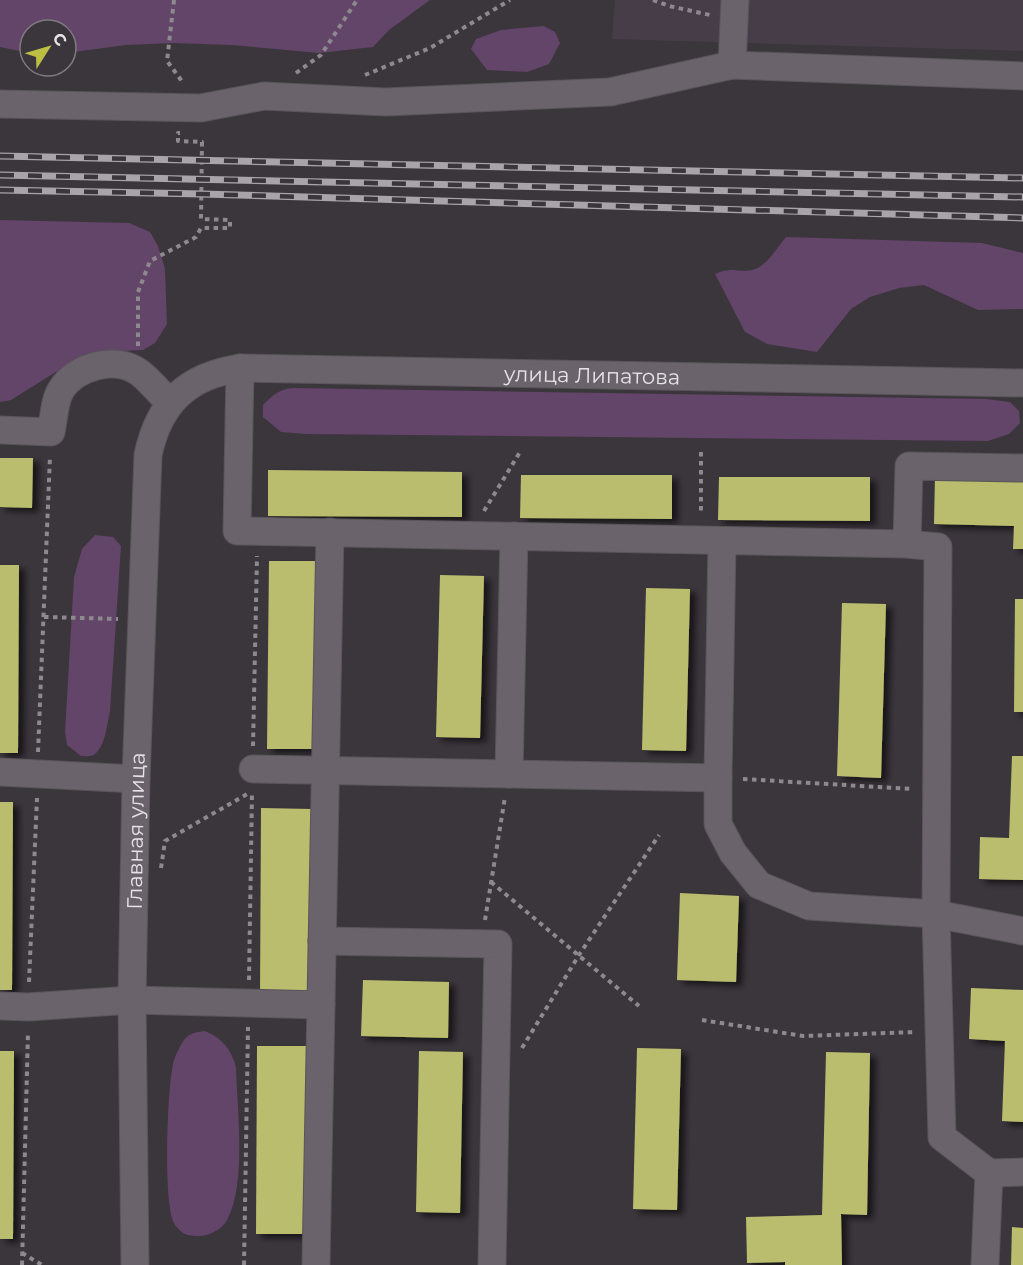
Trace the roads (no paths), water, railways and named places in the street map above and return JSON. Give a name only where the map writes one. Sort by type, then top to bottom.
[{"type":"street","points":[[732,65],[735,10]]},
{"type":"street","points":[[0,104],[201,108],[264,96],[386,102],[610,92],[732,65],[1023,76]]},
{"type":"street","points":[[0,430],[51,432],[59,392],[70,378],[91,367],[114,364],[138,371],[170,403]]},
{"type":"street","points":[[240,368],[237,531],[907,544],[938,547],[936,914],[942,1137],[989,1173],[1023,1172]]},
{"type":"street","name":"улица Липатова","points":[[170,403],[184,389],[200,379],[221,371],[240,368],[1023,383]]},
{"type":"street","name":"Главная улица","points":[[135,1265],[132,1000],[136,778],[148,455],[160,417],[170,403]]},
{"type":"street","points":[[907,544],[909,466],[1023,468]]},
{"type":"street","points":[[316,1265],[330,532]]},
{"type":"street","points":[[509,774],[514,536]]},
{"type":"street","points":[[712,540],[718,824],[733,853],[759,885],[809,906],[936,914],[1023,931]]},
{"type":"street","points":[[253,770],[718,778]]},
{"type":"street","points":[[0,772],[136,778]]},
{"type":"street","points":[[322,941],[498,944],[492,1265]]},
{"type":"street","points":[[0,1006],[28,1007],[132,1000],[321,1005]]},
{"type":"street","points":[[985,1265],[989,1173]]},
{"type":"railway","points":[[0,156],[1023,178]]},
{"type":"railway","points":[[0,175],[1023,197]]},
{"type":"railway","points":[[0,190],[1023,218]]}]
